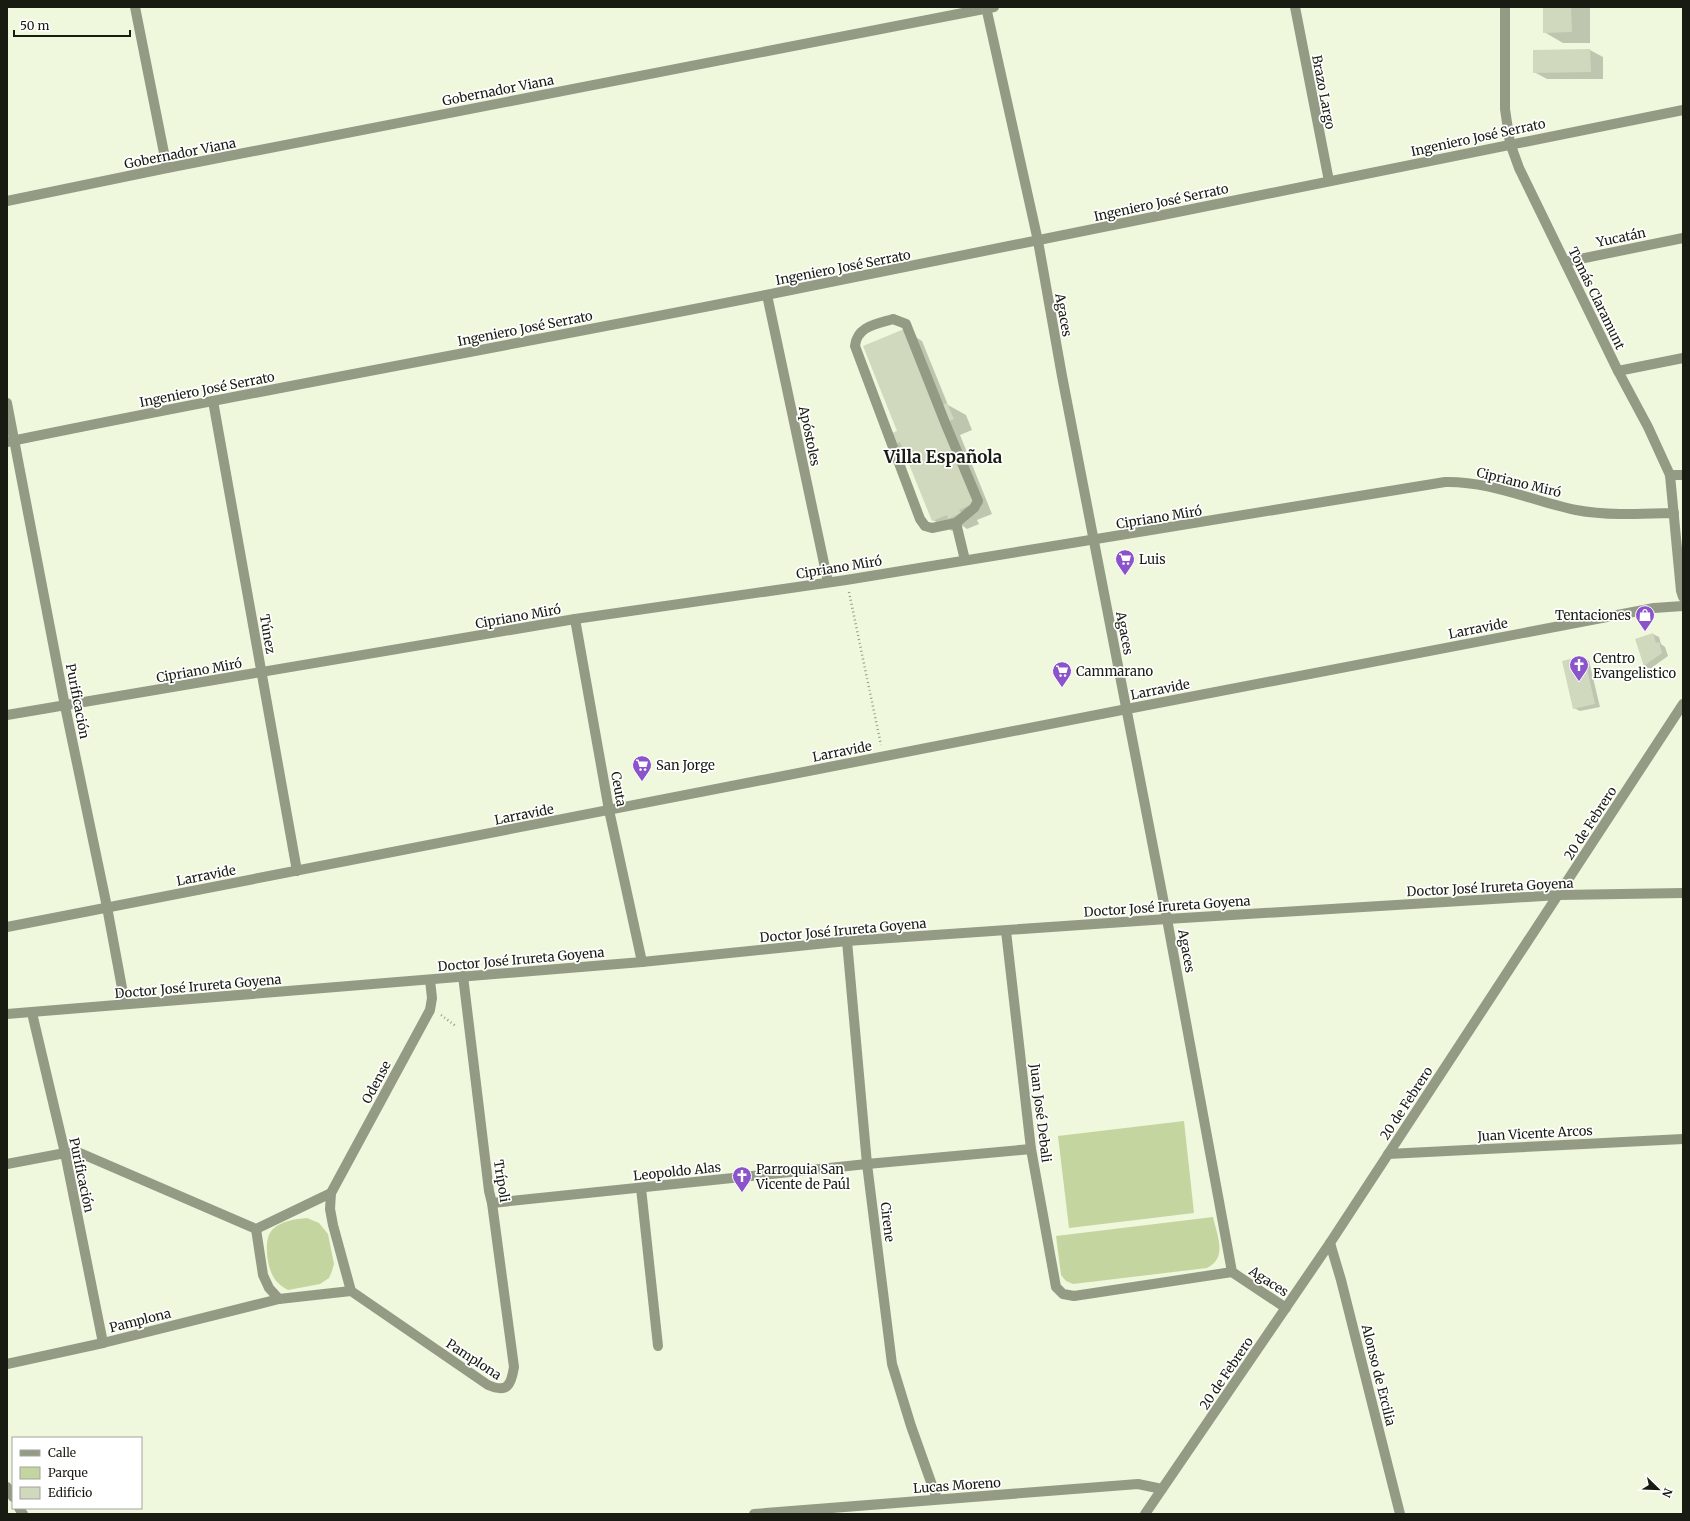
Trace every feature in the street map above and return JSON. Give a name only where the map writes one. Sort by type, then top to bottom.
[{"type":"street","points":[[135,7],[167,168]]},
{"type":"street","name":"Brazo Largo","points":[[1295,7],[1329,181]]},
{"type":"street","name":"Tomás Claramunt","points":[[1505,7],[1505,109],[1510,143],[1519,168],[1618,372],[1648,427],[1670,475],[1681,591],[1683,598]]},
{"type":"street","name":"Gobernador Viana","points":[[7,201],[167,168],[989,8]]},
{"type":"street","name":"Agaces","points":[[989,8],[1038,241],[1062,376],[1167,919],[1232,1272],[1286,1308]]},
{"type":"street","name":"Ingeniero José Serrato","points":[[10,441],[768,295],[1038,241],[1510,143],[1683,110]]},
{"type":"street","name":"Yucatán","points":[[1565,262],[1683,238]]},
{"type":"street","name":"Apóstoles","points":[[768,295],[828,582]]},
{"type":"street","points":[[893,319],[906,324],[978,502],[974,508],[956,523],[932,528],[925,526],[920,519],[855,346],[860,333],[866,327],[893,319]]},
{"type":"street","points":[[1618,372],[1683,358]]},
{"type":"street","name":"Túnez","points":[[213,401],[297,871]]},
{"type":"street","name":"Purificación","points":[[7,403],[10,441],[107,907],[125,1004]]},
{"type":"street","points":[[1670,475],[1683,475]]},
{"type":"street","name":"Cipriano Miró","points":[[7,716],[575,619],[846,580],[1445,482],[1459,482],[1498,488],[1577,510],[1618,514],[1674,513]]},
{"type":"street","points":[[956,523],[965,560]]},
{"type":"street","name":"Larravide","points":[[7,927],[1126,709],[1654,608],[1683,606]]},
{"type":"street","name":"Ceuta","points":[[575,619],[609,810],[642,962]]},
{"type":"street","name":"20 de Febrero","points":[[1145,1514],[1330,1243],[1683,704]]},
{"type":"street","name":"Doctor José Irureta Goyena","points":[[7,1014],[642,962],[847,941],[1167,919],[1559,895],[1683,893]]},
{"type":"street","name":"Juan José Debali","points":[[1006,931],[1031,1150],[1056,1287],[1064,1294],[1074,1296],[1232,1272]]},
{"type":"street","name":"Cirene","points":[[847,941],[868,1164],[892,1364],[911,1426],[938,1499]]},
{"type":"street","name":"Trípoli","points":[[463,976],[489,1191],[492,1203],[514,1368],[512,1380],[505,1388]]},
{"type":"street","name":"Odense","points":[[352,1291],[330,1209],[331,1193],[430,1010],[432,998],[430,980]]},
{"type":"street","name":"Purificación","points":[[32,1013],[65,1153],[103,1342]]},
{"type":"street","name":"Juan Vicente Arcos","points":[[1388,1154],[1683,1139]]},
{"type":"street","name":"Leopoldo Alas","points":[[492,1203],[868,1164],[1031,1150]]},
{"type":"street","points":[[7,1164],[65,1153],[80,1153],[256,1228],[331,1193]]},
{"type":"street","points":[[641,1188],[658,1346]]},
{"type":"street","points":[[256,1228],[265,1281],[279,1299]]},
{"type":"street","name":"Alonso de Ercilia","points":[[1330,1243],[1342,1280],[1400,1514]]},
{"type":"street","name":"Pamplona","points":[[7,1364],[279,1299],[352,1291],[488,1385],[499,1390],[505,1388]]},
{"type":"street","name":"Lucas Moreno","points":[[754,1514],[1138,1484],[1162,1489]]},
{"type":"path","points":[[846,580],[883,756]]},
{"type":"path","points":[[430,1010],[441,1015],[471,1039]]},
{"type":"green space","points":[[1184,1121],[1194,1213],[1069,1228],[1058,1136]]},
{"type":"green space","points":[[1213,1217],[1218,1238],[1219,1252],[1213,1264],[1207,1268],[1073,1284],[1066,1281],[1061,1275],[1056,1236]]},
{"type":"green space","points":[[307,1218],[319,1223],[328,1234],[334,1264],[329,1278],[320,1284],[288,1290],[278,1283],[269,1267],[267,1247],[269,1234],[279,1224]]},
{"type":"building","points":[[1543,7],[1571,7],[1572,32],[1543,33]]},
{"type":"building","points":[[1590,49],[1591,72],[1533,73],[1533,50]]},
{"type":"building","points":[[904,329],[935,408],[947,403],[954,419],[942,424],[974,503],[959,510],[961,513],[948,519],[947,515],[932,521],[900,442],[888,447],[884,436],[897,431],[863,346]]},
{"type":"building","points":[[1653,633],[1656,643],[1659,642],[1662,653],[1644,666],[1635,639]]},
{"type":"building","name":"Centro Evangelistico","points":[[1584,656],[1595,704],[1573,709],[1562,661]]},
{"type":"place","name":"Luis","points":[[1125,576]]},
{"type":"place","name":"Tentaciones","points":[[1645,632]]},
{"type":"place","name":"Centro Evangelistico","points":[[1579,682]]},
{"type":"place","name":"Cammarano","points":[[1062,688]]},
{"type":"place","name":"San Jorge","points":[[642,782]]},
{"type":"place","name":"Parroquia San Vicente de Paúl","points":[[742,1193]]},
{"type":"district","name":"Villa Española","points":[[943,457]]}]
